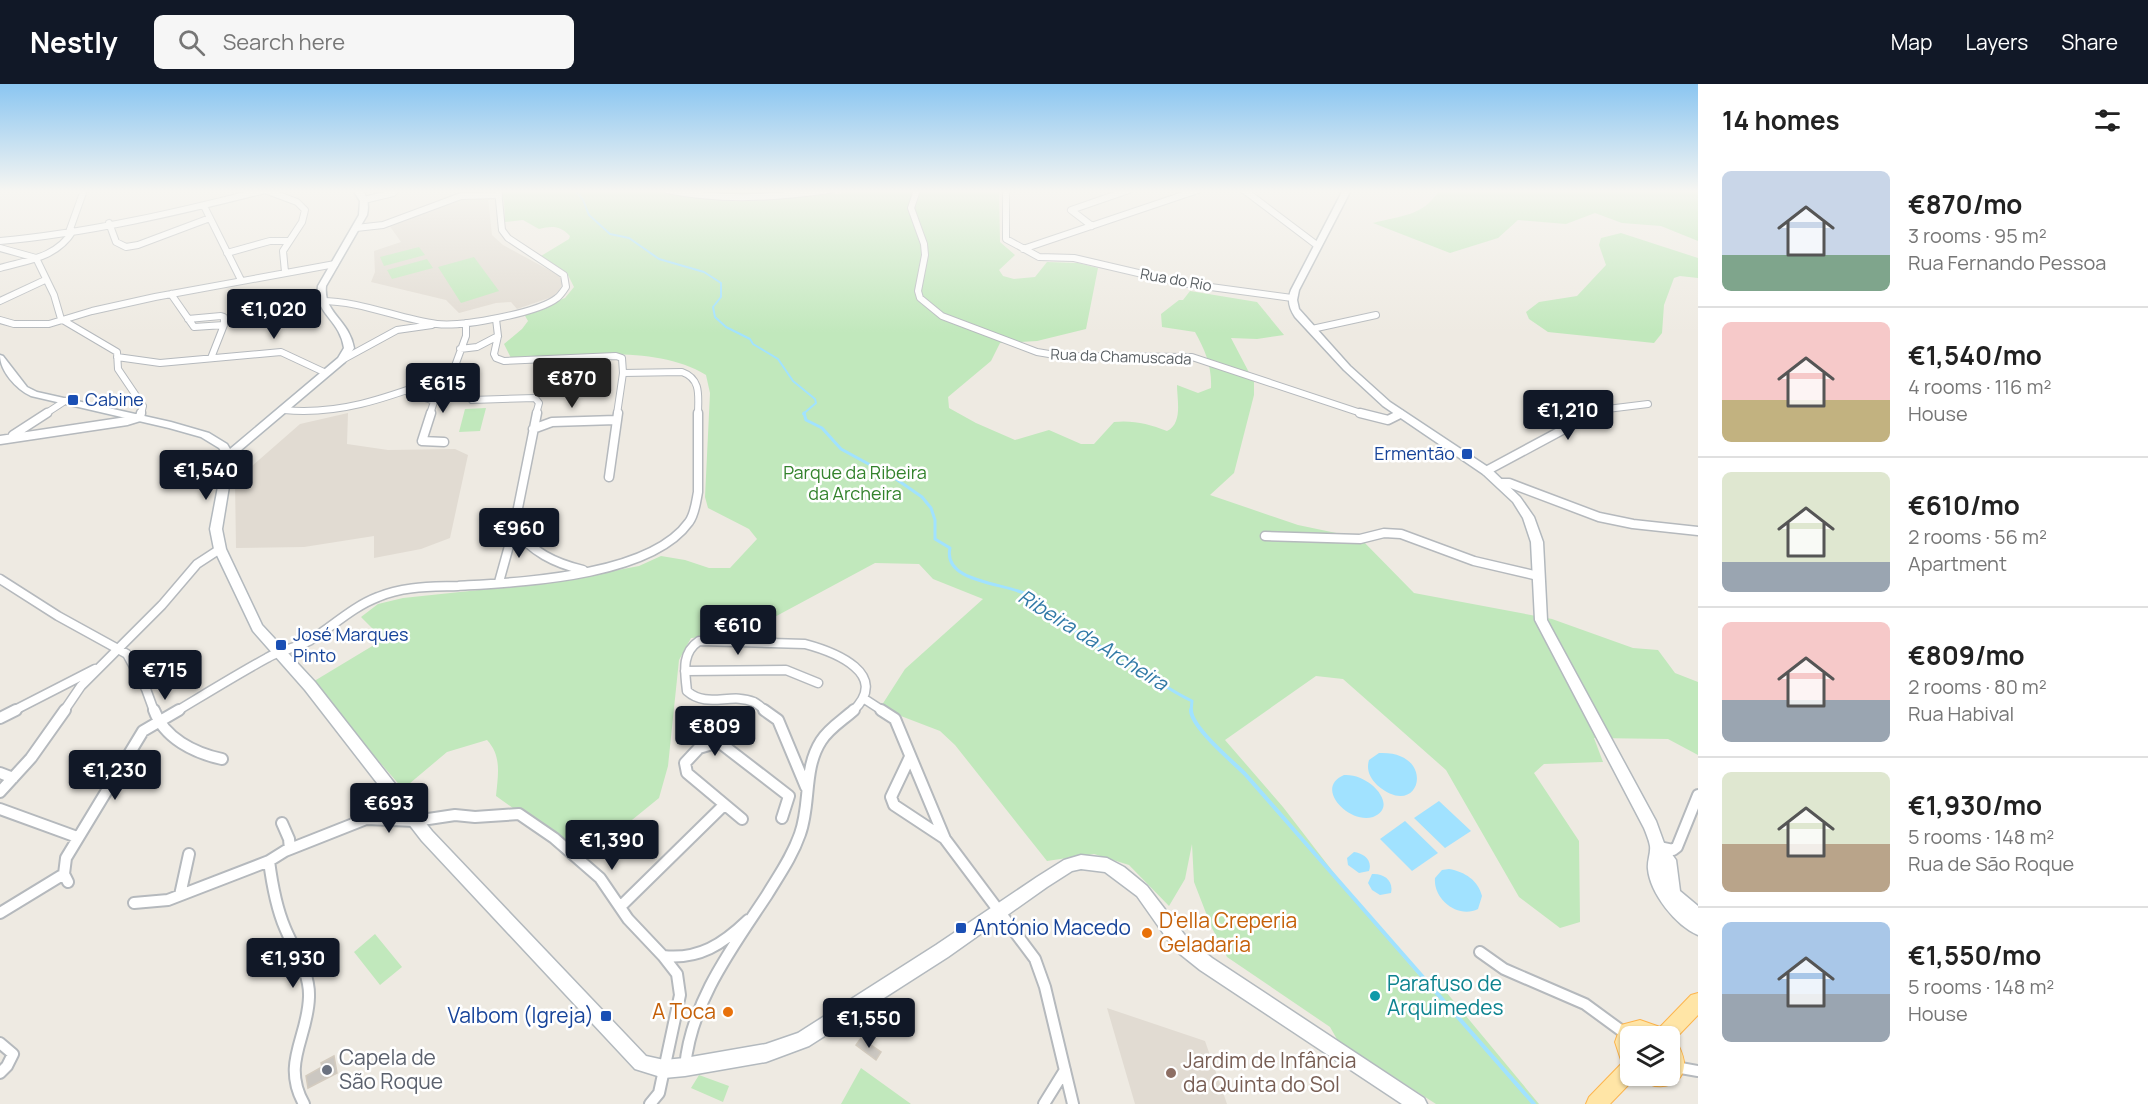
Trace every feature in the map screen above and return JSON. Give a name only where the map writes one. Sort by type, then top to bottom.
[{"type":"main road","points":[[1674,1026],[1698,1002]]},
{"type":"main road","points":[[1596,1104],[1620,1079]]},
{"type":"street","points":[[0,241],[24,238]]},
{"type":"street","points":[[2,267],[35,260],[65,243],[68,238]]},
{"type":"street","points":[[114,238],[116,242],[126,247],[158,238]]},
{"type":"street","points":[[220,238],[241,280]]},
{"type":"street","points":[[285,272],[283,251],[291,238]]},
{"type":"street","points":[[342,360],[349,348],[347,337],[340,324],[326,310],[321,301],[322,286],[350,238]]},
{"type":"street","points":[[507,238],[564,274],[568,285],[556,299],[496,319],[397,330],[342,360],[229,455],[216,529],[220,549],[252,618],[278,651],[310,686],[435,845],[633,1056],[649,1066],[664,1069],[766,1053],[803,1040],[1069,865],[1081,862],[1107,866],[1119,872],[1142,891],[1181,944],[1206,964],[1418,1104]]},
{"type":"street","name":"Rua da Chamuscada","points":[[921,238],[925,255],[918,291],[920,298],[958,323],[1037,352],[1061,356],[1192,357],[1378,419],[1388,420],[1400,414]]},
{"type":"street","points":[[1006,238],[1023,249],[1057,238]]},
{"type":"street","points":[[1307,238],[1318,246]]},
{"type":"street","points":[[1322,238],[1292,298],[1292,305],[1298,315],[1370,390],[1400,414],[1486,471],[1501,483],[1528,516],[1537,537],[1538,607],[1541,620],[1640,806],[1658,847],[1669,860],[1672,889],[1676,896],[1698,916]]},
{"type":"street","points":[[227,253],[270,241],[289,241]]},
{"type":"street","points":[[0,248],[36,258],[54,295],[63,321],[117,352],[118,369],[143,406],[140,417]]},
{"type":"street","name":"Rua do Rio","points":[[1023,249],[1039,257],[1074,258],[1181,283],[1292,298]]},
{"type":"street","points":[[0,320],[25,325],[63,321],[92,311],[171,294],[335,264]]},
{"type":"street","points":[[0,301],[45,280]]},
{"type":"street","points":[[171,294],[194,327],[224,325],[211,358]]},
{"type":"street","points":[[321,301],[345,301],[438,324]]},
{"type":"street","points":[[1312,329],[1376,315]]},
{"type":"street","points":[[496,319],[498,336],[494,354],[496,358],[504,361],[616,356],[622,358],[623,373],[609,477]]},
{"type":"street","points":[[452,374],[454,359],[467,336],[466,323]]},
{"type":"street","points":[[460,350],[477,347],[498,336]]},
{"type":"street","points":[[117,357],[160,363],[281,352],[297,357],[326,373]]},
{"type":"street","points":[[0,358],[24,389],[34,394],[140,417],[205,435],[223,446],[229,455]]},
{"type":"street","points":[[0,913],[66,878],[66,858],[77,837],[143,731],[278,651],[307,642],[369,601],[387,593],[408,588],[499,582],[586,571],[636,560],[657,550],[689,524],[698,492],[698,389],[695,379],[690,374],[680,371],[623,373]]},
{"type":"street","points":[[284,410],[324,413],[354,407],[408,392],[452,374],[467,376],[472,381],[470,397],[472,400],[535,398],[540,402],[514,528],[499,582]]},
{"type":"street","points":[[438,389],[422,441],[444,442]]},
{"type":"street","points":[[408,392],[434,401]]},
{"type":"street","points":[[9,437],[65,401]]},
{"type":"street","points":[[1486,471],[1599,410],[1648,404]]},
{"type":"street","points":[[0,440],[115,424],[140,417]]},
{"type":"street","points":[[533,429],[552,422],[616,420]]},
{"type":"street","points":[[1501,483],[1509,483],[1599,517],[1633,524],[1698,531]]},
{"type":"street","points":[[514,528],[534,551],[547,559],[586,571]]},
{"type":"street","points":[[1265,536],[1360,539],[1384,533],[1401,534],[1474,561],[1538,576]]},
{"type":"street","points":[[0,792],[48,735],[81,686],[162,605],[197,564],[220,549]]},
{"type":"street","points":[[0,579],[77,628],[127,654],[136,667],[158,721],[184,746],[207,756],[222,759]]},
{"type":"street","points":[[685,1067],[684,1050],[698,1010],[791,855],[803,824],[809,770],[822,740],[862,703],[865,683],[862,674],[838,655],[805,644],[699,641],[690,645],[686,652],[687,691],[694,697],[710,700],[735,698],[754,702],[778,720],[807,787]]},
{"type":"street","points":[[0,718],[100,666]]},
{"type":"street","points":[[685,671],[786,670],[818,682]]},
{"type":"street","points":[[863,698],[895,719],[945,839],[1035,959],[1045,987],[1073,1104]]},
{"type":"street","points":[[742,819],[687,773],[685,763],[692,753],[705,743],[719,742],[789,796],[782,818]]},
{"type":"street","points":[[910,756],[891,797],[894,805],[945,839]]},
{"type":"street","points":[[0,773],[13,778]]},
{"type":"street","points":[[366,819],[373,808],[391,791]]},
{"type":"street","points":[[1658,847],[1673,850],[1677,847],[1698,795]]},
{"type":"street","points":[[621,906],[724,805]]},
{"type":"street","points":[[0,809],[77,837]]},
{"type":"street","points":[[134,903],[151,903],[180,896],[366,819],[415,821],[454,815],[475,817],[519,814],[530,819],[600,878],[628,919],[663,956],[676,974],[680,994],[659,1093],[650,1104]]},
{"type":"street","points":[[282,823],[289,839],[290,849]]},
{"type":"street","points":[[1658,847],[1655,867],[1660,888],[1668,902],[1698,927]]},
{"type":"street","points":[[180,896],[189,854]]},
{"type":"street","points":[[269,861],[271,881],[281,918],[307,982],[309,997],[307,1015],[292,1071],[293,1087],[304,1104]]},
{"type":"street","points":[[663,956],[680,960],[711,950],[731,936],[758,909]]},
{"type":"street","points":[[1480,952],[1504,969],[1585,1004],[1620,1030]]},
{"type":"street","points":[[0,1043],[13,1054],[8,1066],[0,1073]]},
{"type":"street","points":[[1680,1068],[1698,1071]]},
{"type":"street","points":[[1044,1104],[1065,1070]]},
{"type":"shaded area","points":[[398,238],[495,238],[503,245],[560,276],[562,284],[559,291],[552,297],[517,309],[511,302],[496,303],[459,313],[446,300],[371,282],[375,272],[374,251],[401,242]]},
{"type":"shaded area","points":[[348,413],[347,444],[388,450],[455,449],[468,455],[450,538],[421,549],[374,558],[374,536],[304,547],[236,548],[235,481],[300,424]]},
{"type":"shaded area","name":"Jardim de Infância da Quinta do Sol","points":[[1107,1008],[1205,1041],[1227,1104],[1135,1104]]},
{"type":"green space","name":"Parque da Ribeira da Archeira","points":[[1000,238],[1000,242],[1015,255],[999,270],[1003,276],[1014,279],[1035,277],[1047,262],[1078,263],[1098,268],[1086,329],[1037,341],[1000,343],[991,361],[948,397],[949,408],[1015,440],[1049,430],[1081,444],[1094,444],[1114,422],[1141,423],[1167,431],[1175,423],[1177,417],[1177,385],[1198,393],[1211,388],[1211,380],[1207,358],[1195,332],[1162,327],[1161,314],[1179,300],[1183,300],[1190,291],[1257,302],[1284,335],[1257,339],[1231,338],[1254,382],[1254,395],[1234,473],[1210,495],[1298,525],[1360,538],[1414,593],[1552,619],[1633,648],[1658,650],[1675,673],[1698,682],[1698,755],[1668,739],[1594,738],[1603,762],[1544,764],[1534,773],[1579,841],[1580,922],[1560,928],[1519,897],[1446,770],[1343,679],[1316,676],[1225,740],[1283,807],[1361,908],[1429,987],[1437,981],[1539,1104],[1436,1104],[1338,1041],[1330,1027],[1227,957],[1211,926],[1194,882],[1192,844],[1185,879],[1169,906],[1129,865],[1094,854],[1047,861],[955,745],[940,731],[880,708],[905,669],[983,599],[933,579],[919,564],[875,563],[743,634],[736,628],[734,635],[691,638],[679,660],[668,766],[659,798],[584,859],[496,796],[497,759],[487,740],[447,752],[403,789],[311,683],[374,645],[373,629],[361,617],[378,604],[403,598],[555,582],[639,566],[661,556],[685,560],[709,568],[730,568],[757,539],[749,529],[708,508],[705,497],[710,393],[706,375],[685,365],[637,355],[586,355],[512,360],[504,344],[528,321],[524,314],[565,298],[574,287],[567,273],[541,256],[569,239]]},
{"type":"green space","points":[[1410,238],[1498,238],[1498,238],[1450,253]]},
{"type":"green space","points":[[1601,238],[1635,238],[1698,258],[1698,278],[1680,276],[1674,278],[1664,305],[1662,333],[1654,343],[1548,332],[1529,319],[1526,312],[1539,302],[1577,296],[1606,265],[1599,245]]},
{"type":"green space","points":[[419,247],[425,255],[384,266],[380,257]]},
{"type":"green space","points":[[474,257],[499,291],[461,303],[438,267]]},
{"type":"green space","points":[[427,259],[433,268],[392,279],[387,270]]},
{"type":"green space","points":[[486,408],[480,431],[459,432],[465,409]]},
{"type":"green space","points":[[375,934],[402,967],[380,985],[354,952]]},
{"type":"green space","points":[[861,1068],[911,1104],[841,1104]]},
{"type":"green space","points":[[699,1075],[729,1086],[723,1102],[691,1088]]},
{"type":"water","points":[[1379,753],[1398,755],[1410,762],[1416,772],[1417,782],[1413,791],[1404,796],[1392,794],[1377,785],[1369,774],[1368,764],[1369,760]]},
{"type":"water","points":[[1344,775],[1363,779],[1372,785],[1383,799],[1384,806],[1381,812],[1373,817],[1364,818],[1354,816],[1338,804],[1333,796],[1332,788],[1335,781]]},
{"type":"water","points":[[1439,801],[1471,831],[1445,848],[1414,818]]},
{"type":"water","points":[[1405,821],[1438,853],[1412,871],[1380,839]]},
{"type":"water","points":[[1354,852],[1368,860],[1369,871],[1359,873],[1348,865],[1347,858]]},
{"type":"water","points":[[1442,870],[1460,872],[1477,885],[1482,896],[1478,909],[1463,911],[1455,909],[1442,900],[1435,886],[1435,878]]},
{"type":"water","points":[[1372,874],[1387,878],[1391,884],[1391,893],[1380,895],[1372,890],[1368,883]]},
{"type":"building","points":[[861,1038],[881,1052],[876,1060],[856,1045]]},
{"type":"building","name":"Capela de São Roque","points":[[334,1056],[337,1073],[308,1088],[306,1076],[322,1067],[321,1063]]},
{"type":"waterway","name":"Ribeira da Archeira","points":[[627,238],[659,259],[704,272],[721,283],[721,297],[713,307],[715,317],[726,327],[750,339],[753,344],[778,359],[793,381],[815,399],[816,403],[804,413]]},
{"type":"waterway","name":"Ribeira da Archeira","points":[[804,413],[806,420],[822,428],[841,449],[896,479],[922,497],[931,508],[935,520],[935,539],[950,548],[950,560],[956,568],[978,580],[1018,591],[1035,599],[1087,640],[1121,657],[1192,701],[1191,710]]},
{"type":"waterway","name":"Ribeira da Archeira","points":[[1191,710],[1205,734],[1245,774],[1534,1104]]},
{"type":"place","name":"Cabine","points":[[73,400]]},
{"type":"place","name":"Ermentão","points":[[1467,454]]},
{"type":"place","name":"José Marques Pinto","points":[[281,645]]},
{"type":"place","name":"António Macedo","points":[[961,928]]},
{"type":"place","name":"D'ella Creperia Geladaria","points":[[1147,933]]},
{"type":"place","name":"Parafuso de Arquimedes","points":[[1375,996]]},
{"type":"place","name":"A Toca","points":[[728,1012]]},
{"type":"place","name":"Valbom (Igreja)","points":[[606,1016]]},
{"type":"place","name":"Capela de São Roque","points":[[327,1070]]},
{"type":"place","name":"Jardim de Infância da Quinta do Sol","points":[[1171,1073]]}]
